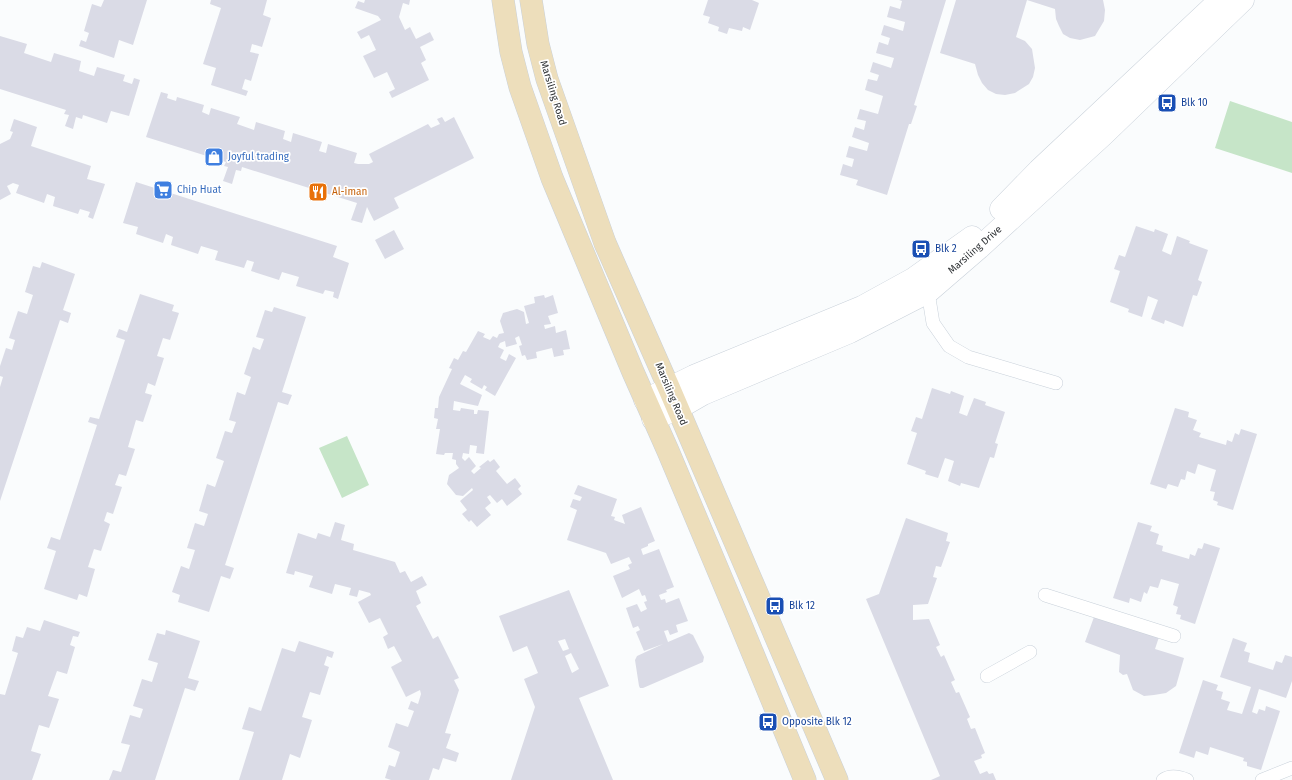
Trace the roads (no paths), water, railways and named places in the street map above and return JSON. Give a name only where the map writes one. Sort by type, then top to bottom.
[{"type":"street","points":[[503,0],[511,52],[520,87],[552,178],[805,780]]},
{"type":"street","name":"Marsiling Road","points":[[531,0],[538,44],[547,79],[574,160],[605,243],[669,388],[837,780]]},
{"type":"street","name":"Marsiling Drive","points":[[649,410],[669,388],[694,376],[920,286],[1220,0]]},
{"type":"street","name":"Marsiling Drive","points":[[649,410],[677,409],[702,394],[850,332],[979,248],[1103,135],[1243,0]]},
{"type":"lane","points":[[920,286],[932,323],[949,346],[968,357],[1056,383]]},
{"type":"lane","points":[[1045,595],[1174,636]]},
{"type":"lane","points":[[987,676],[1030,652]]},
{"type":"lane","points":[[1262,780],[1292,768]]},
{"type":"lane","points":[[1163,780],[1166,778],[1178,777],[1187,780]]},
{"type":"place","name":"Blk 10","points":[[1167,103]]},
{"type":"place","name":"Joyful trading","points":[[214,157]]},
{"type":"place","name":"Chip Huat","points":[[163,190]]},
{"type":"place","name":"Al-iman","points":[[318,192]]},
{"type":"place","name":"Blk 2","points":[[921,249]]},
{"type":"place","name":"Blk 12","points":[[775,606]]},
{"type":"place","name":"Opposite Blk 12","points":[[768,722]]}]
